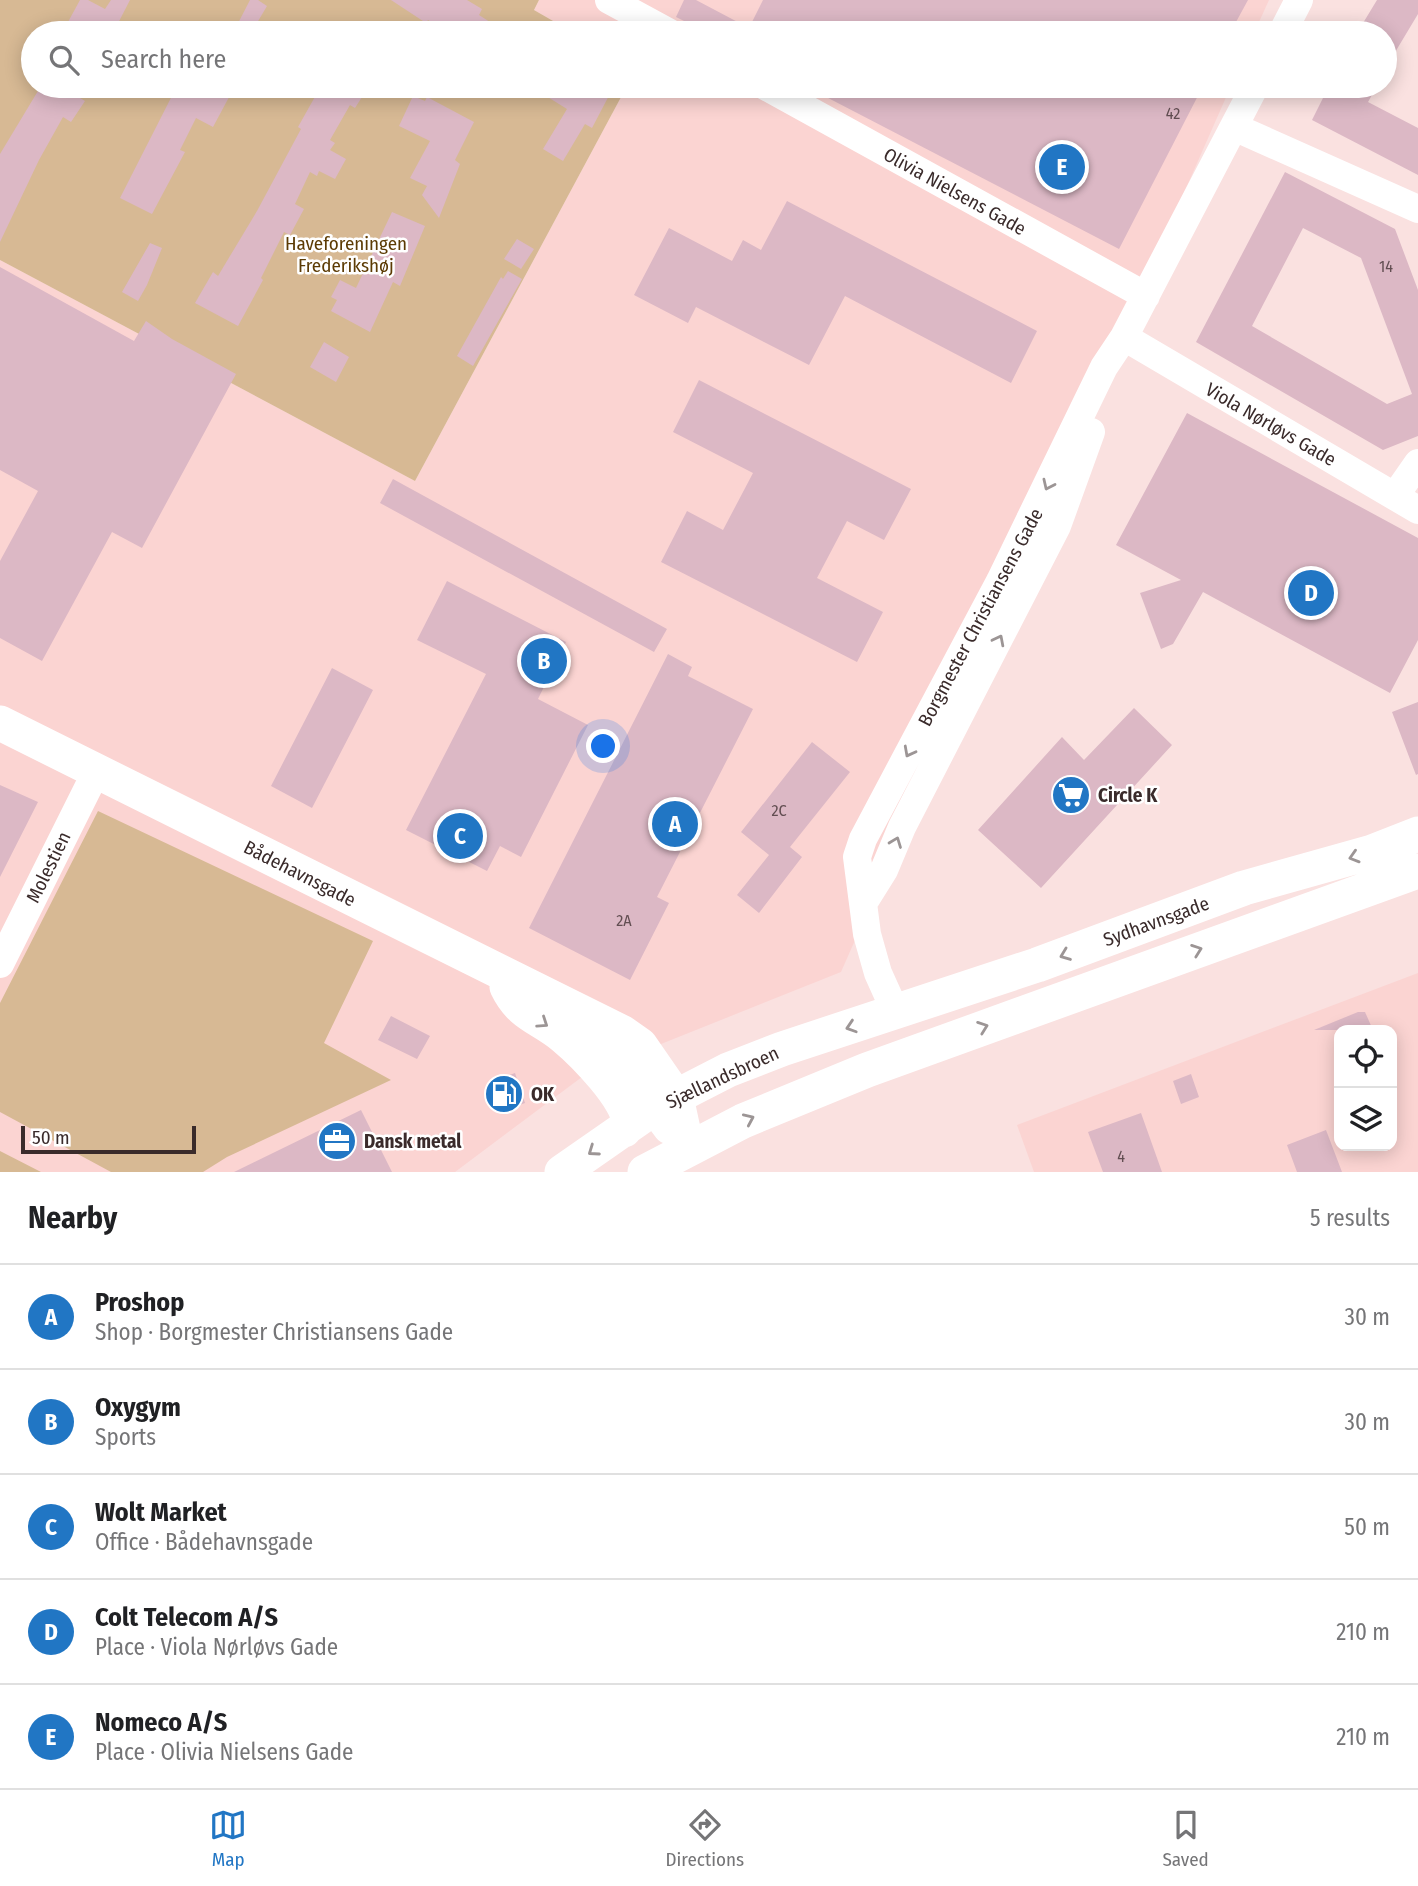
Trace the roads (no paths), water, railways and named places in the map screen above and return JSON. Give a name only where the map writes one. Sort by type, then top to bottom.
[{"type":"street","points":[[610,0],[648,21]]},
{"type":"street","points":[[1288,21],[1299,0]]},
{"type":"street","name":"Olivia Nielsens Gade","points":[[787,98],[1146,296]]},
{"type":"street","name":"Borgmester Christiansens Gade","points":[[919,1050],[896,1013],[878,973],[864,919],[857,857],[869,825],[1000,581],[1104,367],[1124,337],[1249,98]]},
{"type":"street","points":[[1234,127],[1418,209]]},
{"type":"street","name":"Viola Nørløvs Gade","points":[[1124,337],[1406,503]]},
{"type":"street","points":[[1406,503],[1418,463]]},
{"type":"street","name":"Bådehavnsgade","points":[[0,723],[623,1033],[640,1045],[687,1148]]},
{"type":"street","name":"Molestien","points":[[0,964],[97,770]]},
{"type":"street","name":"Sydhavnsgade","points":[[896,1013],[1037,965],[1244,888],[1329,865],[1418,834]]},
{"type":"street","points":[[645,1172],[687,1148],[796,1098],[919,1050],[1418,871]]},
{"type":"street","points":[[500,973],[516,1004],[563,1037],[607,1083],[627,1112],[629,1124],[624,1129]]},
{"type":"street","name":"Sjællandsbroen","points":[[562,1172],[665,1103],[728,1070],[782,1049],[896,1013]]},
{"type":"place","name":"Nomeco A/S","points":[[1062,167]]},
{"type":"place","name":"Colt Telecom A/S","points":[[1311,593]]},
{"type":"place","name":"Oxygym","points":[[544,661]]},
{"type":"place","name":"Circle K","points":[[1071,795]]},
{"type":"place","name":"Proshop","points":[[675,824]]},
{"type":"place","name":"Wolt Market","points":[[460,836]]},
{"type":"place","name":"OK","points":[[504,1094]]},
{"type":"place","name":"Dansk metal","points":[[337,1141]]},
{"type":"park label","name":"Haveforeningen Frederikshøj","points":[[346,254]]}]
